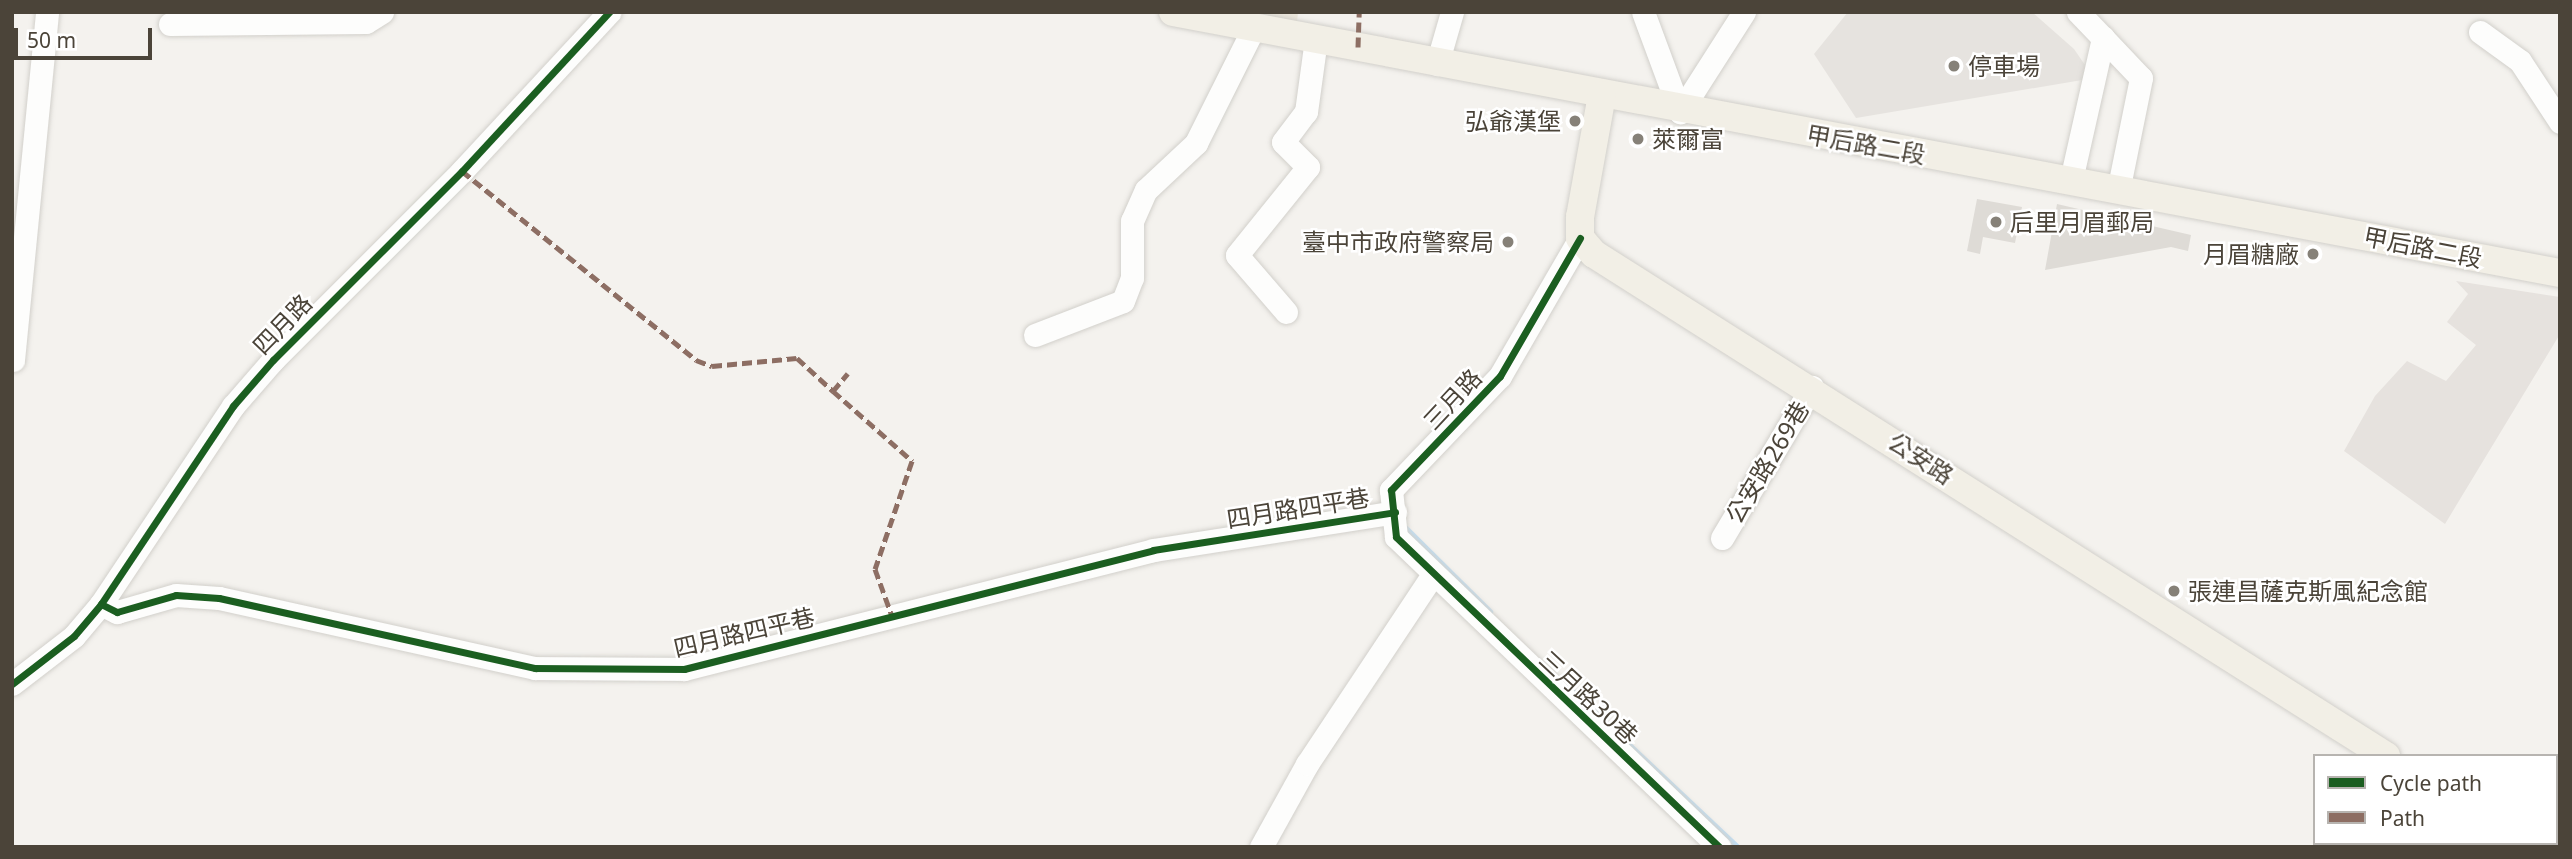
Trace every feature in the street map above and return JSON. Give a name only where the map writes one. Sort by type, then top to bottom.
[{"type":"main road","name":"甲后路二段","points":[[1172,12],[1602,94],[1680,112],[2071,180],[2560,273]]},
{"type":"main road","points":[[1580,238],[1602,94]]},
{"type":"main road","name":"公安路","points":[[1580,238],[1594,254],[1812,387],[2218,654],[2383,754]]},
{"type":"street","points":[[13,360],[47,12]]},
{"type":"street","points":[[170,24],[366,22],[382,12]]},
{"type":"street","name":"四月路","points":[[12,684],[74,636],[102,604],[233,406],[273,360],[462,172],[609,12]]},
{"type":"street","points":[[1437,64],[1452,12]]},
{"type":"street","points":[[1643,12],[1680,112]]},
{"type":"street","points":[[1680,112],[1744,12]]},
{"type":"street","points":[[2078,12],[2141,78],[2118,191]]},
{"type":"street","points":[[1035,335],[1123,301],[1132,278],[1132,221],[1146,190],[1196,143],[1254,27]]},
{"type":"street","points":[[2480,32],[2520,61],[2560,122]]},
{"type":"street","points":[[2071,180],[2104,38]]},
{"type":"street","points":[[1286,312],[1237,255],[1308,167],[1283,142],[1306,112],[1316,39]]},
{"type":"street","name":"三月路","points":[[1432,576],[1396,537],[1391,490],[1500,376],[1580,238]]},
{"type":"street","name":"公安路269巷","points":[[1722,538],[1812,387]]},
{"type":"street","name":"四月路四平巷","points":[[102,604],[117,612],[176,595],[219,598],[534,668],[684,669],[1153,550],[1395,512]]},
{"type":"street","points":[[1261,847],[1307,764],[1432,576]]},
{"type":"street","name":"三月路30巷","points":[[1432,576],[1719,847]]},
{"type":"shaded area","points":[[1251,12],[1298,12],[1297,22]]},
{"type":"shaded area","name":"停車場","points":[[1848,12],[2032,12],[2074,49],[2094,78],[1856,118],[1814,54]]},
{"type":"shaded area","points":[[2456,281],[2560,297],[2560,334],[2445,524],[2344,451],[2375,396],[2407,361],[2446,381],[2476,345],[2447,322],[2468,294]]},
{"type":"building","name":"后里月眉郵局","points":[[1977,199],[2022,207],[2015,243],[1983,237],[1980,254],[1967,251]]},
{"type":"building","points":[[2057,204],[2191,235],[2188,251],[2171,247],[2045,270]]},
{"type":"waterway","points":[[1405,527],[1490,611]]},
{"type":"waterway","points":[[1567,686],[1738,847]]},
{"type":"marked path","points":[[1358,47],[1359,12]]},
{"type":"marked path","points":[[462,171],[696,360],[712,366],[797,358],[833,391],[848,373]]},
{"type":"marked path","points":[[833,391],[912,461],[875,569],[892,616]]},
{"type":"cycle path","points":[[12,684],[74,636],[101,604],[233,406],[273,360],[462,171],[609,12]]},
{"type":"cycle path","points":[[1580,238],[1500,376],[1391,490],[1396,537],[1719,847]]},
{"type":"cycle path","points":[[101,604],[117,612],[176,595],[219,598],[535,668],[684,669],[1153,550],[1395,512]]},
{"type":"place","name":"停車場","points":[[1954,66]]},
{"type":"place","name":"弘爺漢堡","points":[[1575,121]]},
{"type":"place","name":"萊爾富","points":[[1638,139]]},
{"type":"place","name":"后里月眉郵局","points":[[1996,222]]},
{"type":"place","name":"臺中市政府警察局","points":[[1508,242]]},
{"type":"place","name":"月眉糖廠","points":[[2313,254]]},
{"type":"place","name":"張連昌薩克斯風紀念館","points":[[2174,591]]}]
